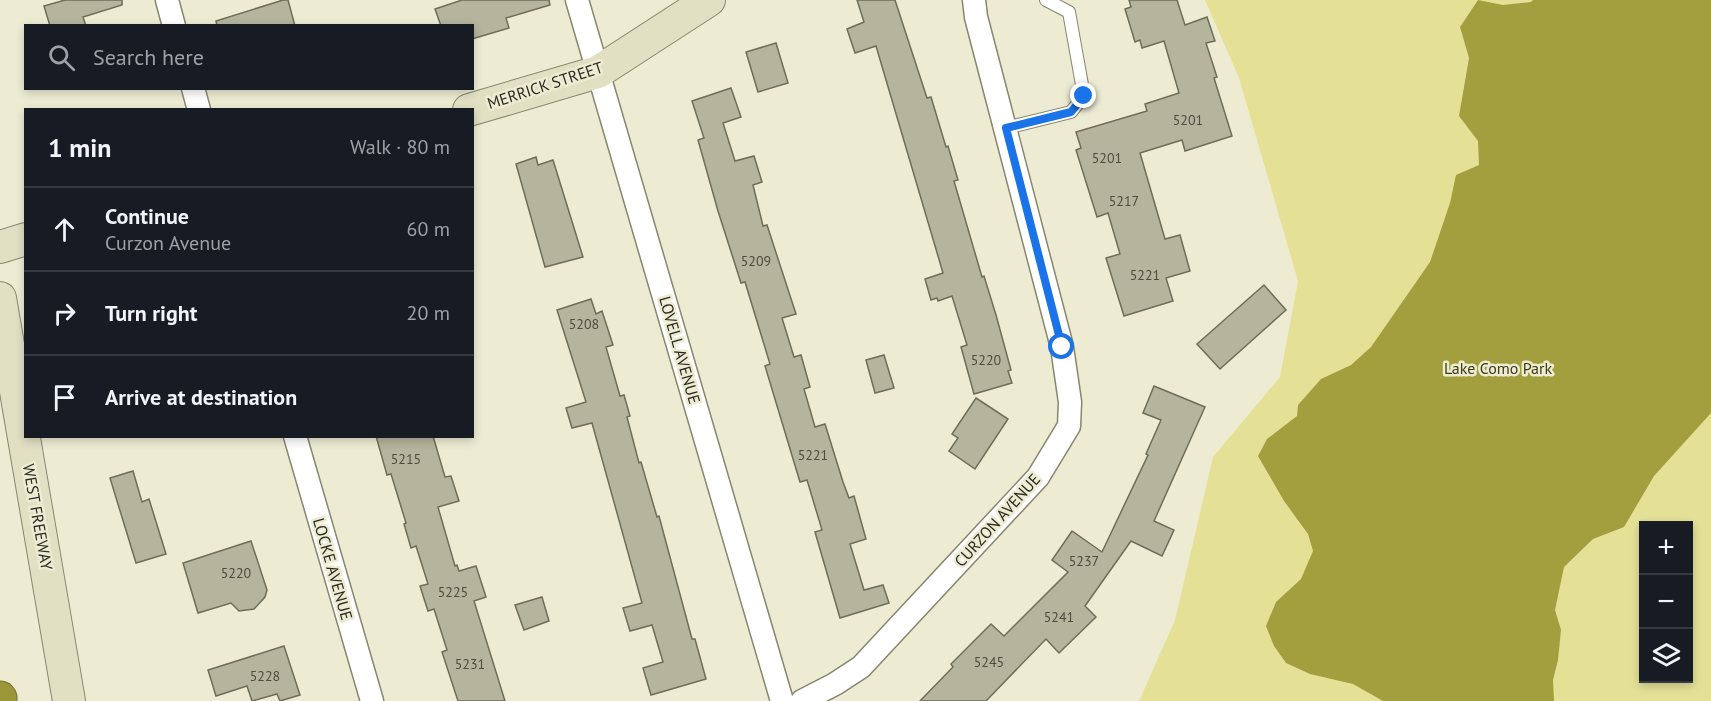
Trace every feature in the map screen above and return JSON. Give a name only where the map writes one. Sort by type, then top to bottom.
[{"type":"main road","name":"MERRICK STREET","points":[[474,109],[598,72],[709,0]]},
{"type":"main road","points":[[0,247],[24,240]]},
{"type":"main road","name":"WEST FREEWAY","points":[[0,298],[69,701]]},
{"type":"street","points":[[167,0],[173,24]]},
{"type":"street","name":"LOVELL AVENUE","points":[[577,0],[782,701]]},
{"type":"street","name":"CURZON AVENUE","points":[[802,701],[861,667],[1038,477],[1069,426],[1070,402],[1062,347],[976,17],[974,0]]},
{"type":"street","points":[[194,90],[198,108]]},
{"type":"street","name":"LOCKE AVENUE","points":[[296,438],[372,701]]},
{"type":"lane","points":[[1006,128],[1071,112],[1084,96],[1069,12],[1046,0]]},
{"type":"green space","name":"Lake Como Park","points":[[1205,0],[1711,0],[1711,701],[1139,701],[1175,620],[1213,457],[1280,377],[1298,281],[1239,78]]},
{"type":"shaded area","name":"Lake Como Park","points":[[1478,0],[1503,5],[1533,0],[1711,0],[1711,413],[1654,476],[1624,527],[1593,539],[1564,567],[1555,610],[1561,630],[1553,680],[1554,701],[1383,701],[1353,684],[1310,674],[1286,663],[1274,646],[1266,626],[1276,602],[1301,579],[1313,551],[1308,534],[1284,501],[1258,456],[1267,439],[1297,416],[1298,405],[1321,379],[1351,365],[1371,347],[1430,262],[1450,203],[1456,175],[1479,165],[1478,141],[1459,116],[1469,58],[1460,27]]},
{"type":"building","points":[[65,0],[122,0],[122,5],[83,17],[85,24],[49,24],[44,6]]},
{"type":"building","points":[[288,0],[294,24],[217,24],[216,21]]},
{"type":"building","points":[[462,0],[549,0],[550,5],[506,18],[509,28],[474,38],[474,24],[440,24],[435,9]]},
{"type":"building","points":[[857,0],[895,0],[927,98],[931,97],[946,147],[948,146],[958,180],[954,181],[982,277],[984,276],[996,315],[1011,370],[1008,371],[1012,383],[974,394],[961,347],[967,345],[952,296],[938,301],[937,298],[931,300],[925,279],[943,273],[876,46],[855,53],[847,29],[864,22]]},
{"type":"building","points":[[1129,0],[1177,0],[1185,25],[1207,17],[1215,41],[1206,43],[1232,136],[1185,151],[1182,140],[1140,153],[1165,239],[1180,235],[1190,271],[1166,278],[1173,301],[1124,316],[1106,258],[1120,254],[1108,213],[1097,217],[1076,150],[1081,148],[1076,132],[1147,111],[1145,104],[1179,93],[1164,41],[1142,48],[1140,40],[1135,42],[1125,9],[1131,7]]},
{"type":"building","points":[[776,43],[788,83],[758,92],[746,52]]},
{"type":"building","points":[[731,88],[741,117],[723,123],[735,161],[754,156],[762,182],[753,185],[763,226],[767,225],[796,314],[782,318],[794,357],[801,355],[810,387],[804,389],[815,427],[825,424],[849,498],[854,496],[866,539],[850,544],[864,590],[883,585],[889,603],[840,618],[815,532],[822,530],[807,480],[800,482],[765,366],[770,364],[745,282],[741,283],[698,140],[704,138],[692,101]]},
{"type":"building","points":[[536,157],[538,165],[553,160],[583,257],[545,267],[516,164]]},
{"type":"building","points":[[1264,285],[1286,310],[1220,369],[1197,344]]},
{"type":"building","points":[[591,299],[596,314],[602,311],[613,345],[606,347],[620,396],[624,395],[630,416],[627,417],[639,463],[641,462],[657,517],[659,516],[692,639],[695,639],[706,679],[651,695],[643,668],[663,662],[652,625],[630,631],[623,608],[642,603],[592,423],[572,428],[566,408],[586,402],[557,310]]},
{"type":"building","points":[[884,355],[894,388],[875,393],[866,360]]},
{"type":"building","points":[[1154,386],[1205,407],[1154,521],[1174,530],[1162,556],[1131,541],[1085,606],[1096,617],[1059,653],[1046,639],[986,701],[920,701],[953,667],[951,664],[991,624],[1004,636],[1068,572],[1052,560],[1072,531],[1102,552],[1148,455],[1146,454],[1161,420],[1143,413]]},
{"type":"building","points":[[976,398],[1008,419],[975,469],[949,451],[958,438],[952,434]]},
{"type":"building","points":[[377,438],[434,438],[445,477],[451,476],[459,501],[438,507],[455,566],[457,565],[459,571],[476,566],[486,597],[474,601],[505,701],[458,701],[442,652],[447,650],[434,609],[428,611],[420,586],[428,584],[416,546],[411,548],[391,474],[387,475]]},
{"type":"building","points":[[133,471],[142,502],[149,499],[166,554],[136,563],[110,478]]},
{"type":"building","points":[[251,541],[267,590],[265,597],[254,609],[239,611],[231,603],[198,613],[183,563]]},
{"type":"building","points":[[542,597],[549,621],[524,630],[515,605]]},
{"type":"building","points":[[284,646],[300,695],[280,701],[277,694],[252,701],[247,686],[216,696],[208,670]]},
{"type":"route","points":[[1062,347],[1006,128],[1071,112],[1084,96]]}]
